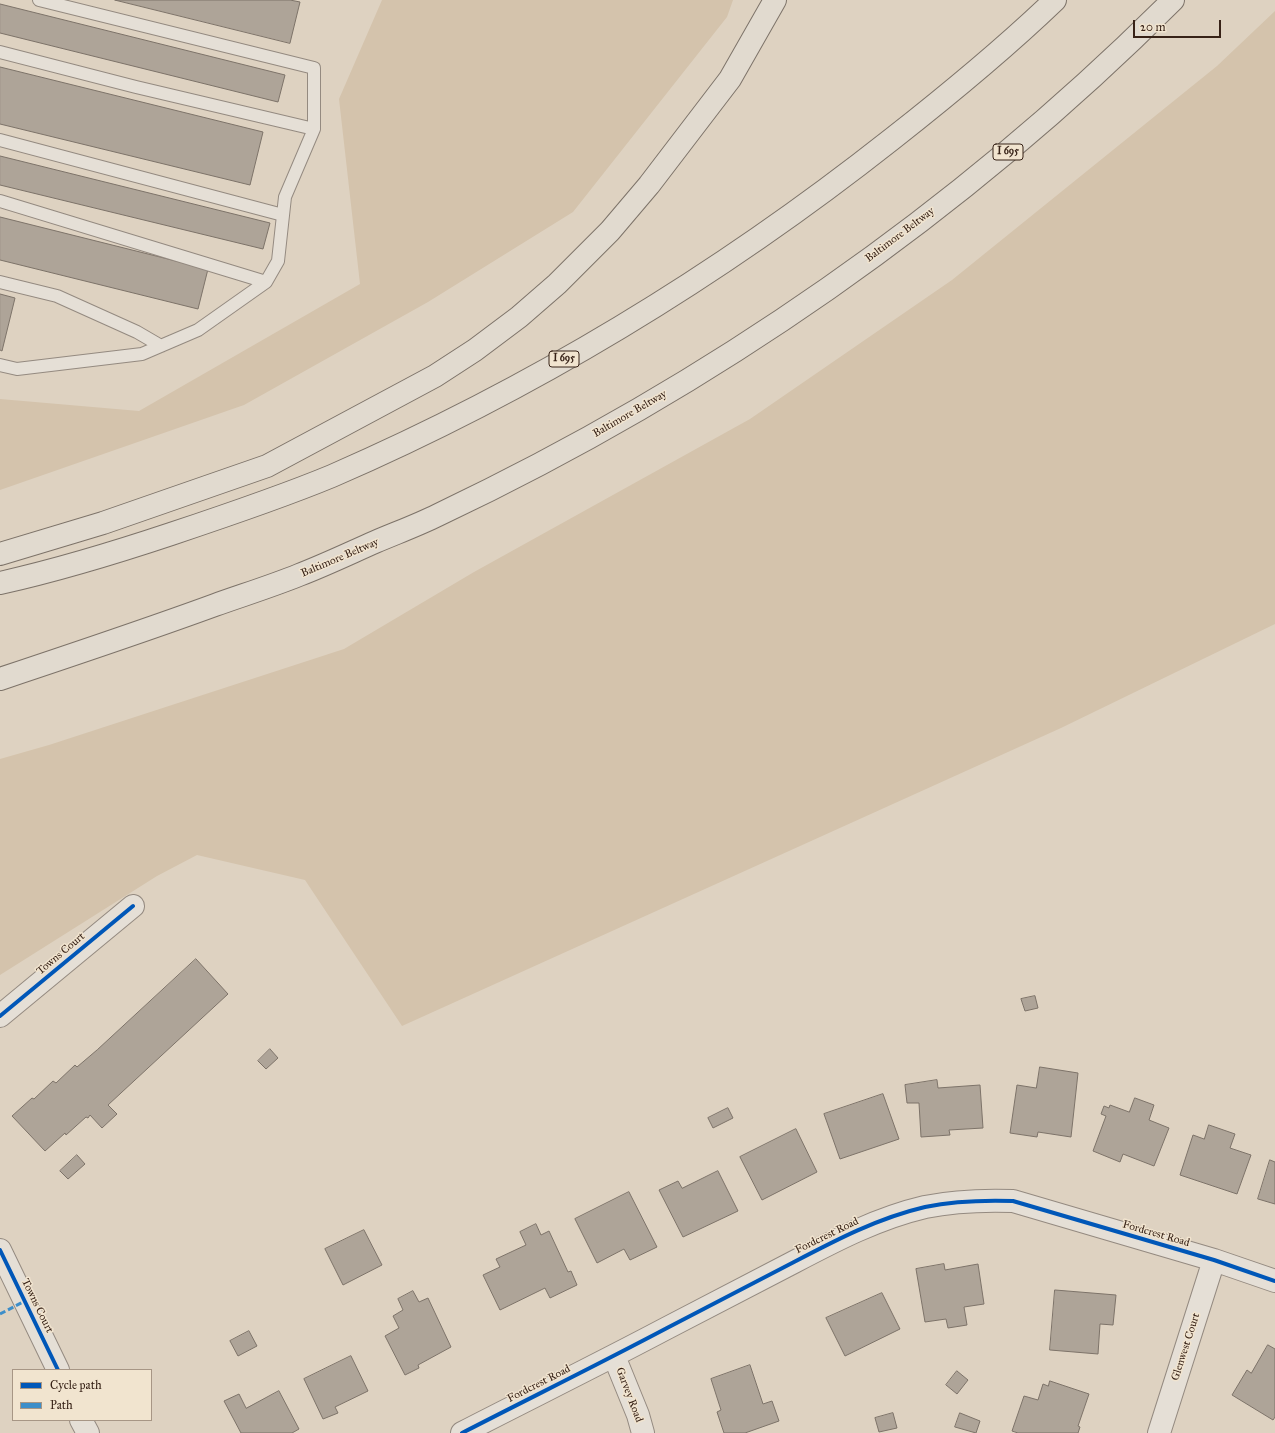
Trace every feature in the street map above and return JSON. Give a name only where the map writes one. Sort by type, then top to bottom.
[{"type":"highway","points":[[0,554],[103,523],[267,466],[435,376],[475,350],[519,317],[557,284],[610,231],[649,185],[730,79],[775,0]]},
{"type":"highway","name":"I 695","points":[[0,583],[43,573],[128,548],[279,497],[378,455],[522,383],[616,330],[708,272],[840,180],[970,77],[1055,0]]},
{"type":"highway","name":"Baltimore Beltway","points":[[0,678],[137,634],[298,576],[436,516],[523,473],[630,415],[764,333],[895,241],[1018,144],[1096,74],[1174,0]]},
{"type":"street","name":"Towns Court","points":[[0,1016],[133,906]]},
{"type":"street","name":"Fordcrest Road","points":[[462,1433],[847,1235],[891,1217],[925,1208],[982,1200],[1013,1201],[1214,1260],[1275,1281]]},
{"type":"street","name":"Towns Court","points":[[0,1250],[58,1369]]},
{"type":"street","name":"Glenwest Court","points":[[1159,1433],[1214,1260]]},
{"type":"street","name":"Garvey Road","points":[[614,1356],[638,1415],[643,1433]]},
{"type":"street","points":[[82,1421],[88,1433]]},
{"type":"lane","points":[[0,365],[17,369],[142,354],[198,330],[266,282],[278,261],[285,197],[314,129],[314,68],[39,0]]},
{"type":"lane","points":[[0,52],[136,87],[314,129]]},
{"type":"lane","points":[[0,140],[283,215]]},
{"type":"lane","points":[[0,202],[266,282]]},
{"type":"lane","points":[[0,282],[57,296],[137,332],[161,346]]},
{"type":"shaded area","points":[[382,0],[733,0],[727,17],[573,212],[428,302],[244,405],[0,490],[0,399],[139,411],[360,284],[339,99]]},
{"type":"shaded area","points":[[1275,11],[1275,624],[1061,728],[402,1026],[305,880],[197,855],[157,876],[0,975],[0,759],[49,745],[344,649],[474,572],[750,419],[952,280],[1217,66]]},
{"type":"building","points":[[115,0],[290,0],[300,2],[290,43]]},
{"type":"building","points":[[0,4],[285,75],[278,102],[0,33]]},
{"type":"building","points":[[0,67],[263,132],[250,185],[0,124]]},
{"type":"building","points":[[0,156],[270,223],[263,249],[0,185]]},
{"type":"building","points":[[0,217],[208,269],[198,309],[0,260]]},
{"type":"building","points":[[0,294],[15,298],[2,351],[0,350]]},
{"type":"building","points":[[196,959],[228,994],[108,1105],[117,1114],[102,1128],[90,1115],[66,1135],[65,1133],[45,1151],[12,1116],[32,1098],[34,1099],[53,1081],[56,1083],[75,1065],[77,1067],[97,1050]]},
{"type":"building","points":[[1035,996],[1038,1008],[1025,1011],[1021,999]]},
{"type":"building","points":[[270,1049],[278,1058],[266,1069],[258,1061]]},
{"type":"building","points":[[1040,1067],[1078,1073],[1071,1137],[1038,1132],[1037,1137],[1010,1133],[1017,1085],[1036,1088]]},
{"type":"building","points":[[937,1080],[938,1088],[980,1085],[983,1128],[949,1130],[950,1135],[921,1137],[919,1103],[907,1103],[905,1085]]},
{"type":"building","points":[[883,1094],[899,1139],[840,1159],[824,1114]]},
{"type":"building","points":[[1135,1098],[1154,1105],[1149,1120],[1169,1128],[1154,1166],[1123,1154],[1120,1162],[1093,1151],[1106,1116],[1101,1114],[1104,1106],[1109,1108],[1110,1105],[1129,1112]]},
{"type":"building","points":[[728,1108],[733,1118],[713,1128],[708,1118]]},
{"type":"building","points":[[1209,1125],[1235,1134],[1230,1148],[1251,1155],[1237,1194],[1180,1175],[1193,1135],[1204,1139]]},
{"type":"building","points":[[796,1129],[817,1172],[762,1200],[740,1157]]},
{"type":"building","points":[[77,1155],[85,1164],[68,1179],[60,1171]]},
{"type":"building","points":[[1270,1160],[1275,1162],[1275,1204],[1258,1199]]},
{"type":"building","points":[[718,1171],[738,1211],[683,1237],[659,1190],[678,1181],[682,1188]]},
{"type":"building","points":[[629,1192],[657,1247],[630,1260],[624,1249],[597,1263],[575,1219]]},
{"type":"building","points":[[536,1224],[541,1235],[549,1231],[568,1272],[571,1271],[577,1285],[550,1298],[545,1288],[500,1310],[483,1275],[500,1267],[496,1259],[526,1245],[520,1232]]},
{"type":"building","points":[[364,1230],[382,1265],[343,1285],[325,1249]]},
{"type":"building","points":[[944,1264],[945,1270],[978,1264],[984,1304],[964,1307],[967,1325],[948,1328],[946,1319],[925,1322],[916,1269]]},
{"type":"building","points":[[1055,1290],[1116,1295],[1113,1325],[1100,1324],[1098,1354],[1050,1350]]},
{"type":"building","points":[[413,1291],[419,1302],[428,1298],[451,1347],[418,1365],[419,1368],[405,1375],[385,1336],[399,1328],[393,1316],[403,1310],[398,1299]]},
{"type":"building","points":[[882,1293],[900,1329],[845,1356],[826,1318]]},
{"type":"building","points":[[249,1331],[257,1346],[238,1356],[230,1341]]},
{"type":"building","points":[[1268,1345],[1275,1349],[1275,1417],[1273,1420],[1232,1395],[1247,1370],[1251,1373]]},
{"type":"building","points":[[351,1356],[368,1391],[335,1407],[338,1413],[323,1419],[304,1379]]},
{"type":"building","points":[[750,1365],[763,1404],[772,1401],[779,1421],[745,1433],[724,1433],[717,1412],[721,1410],[711,1379]]},
{"type":"building","points":[[957,1371],[968,1380],[957,1394],[946,1385]]},
{"type":"building","points":[[1050,1381],[1089,1394],[1078,1426],[1080,1427],[1078,1433],[1018,1433],[1012,1431],[1024,1396],[1038,1400],[1043,1384],[1048,1386]]},
{"type":"building","points":[[279,1391],[299,1429],[292,1433],[241,1433],[224,1401],[239,1394],[246,1408]]},
{"type":"building","points":[[893,1413],[897,1428],[879,1432],[875,1418]]},
{"type":"building","points":[[960,1413],[980,1421],[976,1433],[955,1427]]},
{"type":"marked path","points":[[0,1314],[25,1301]]},
{"type":"cycle path","points":[[0,1016],[133,906]]},
{"type":"cycle path","points":[[462,1433],[842,1238],[874,1223],[925,1207],[969,1201],[1013,1201],[1214,1260],[1275,1281]]},
{"type":"cycle path","points":[[0,1250],[58,1369]]}]
